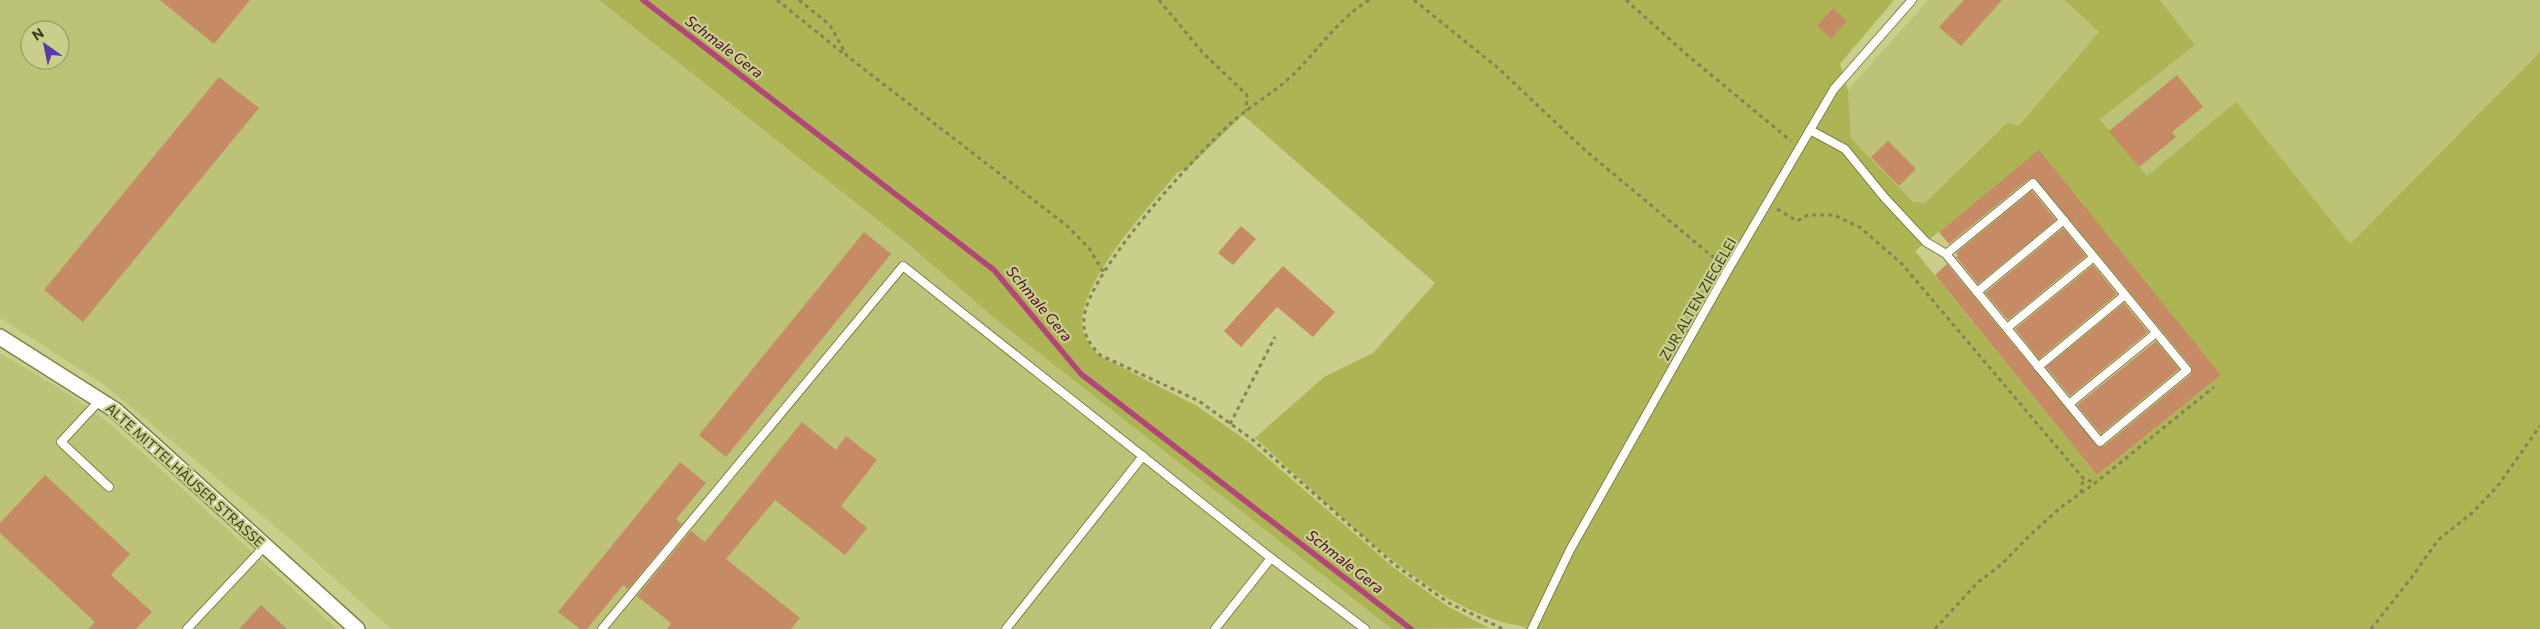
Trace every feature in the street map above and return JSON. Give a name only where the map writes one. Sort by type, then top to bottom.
[{"type":"street","name":"ALTE MITTELHÄUSER STRASSE","points":[[0,337],[115,410],[357,629]]},
{"type":"lane","name":"ZUR ALTEN ZIEGELEI","points":[[1532,629],[1570,550],[1728,270],[1834,89],[1912,0]]},
{"type":"lane","points":[[1810,130],[1845,149],[1884,197],[1926,242],[1946,254],[2100,442],[2187,370],[2033,182],[1946,254]]},
{"type":"lane","points":[[1977,292],[2064,220]]},
{"type":"lane","points":[[2007,328],[2094,257]]},
{"type":"lane","points":[[602,629],[903,266],[1271,558],[1365,629]]},
{"type":"lane","points":[[2038,367],[2125,295]]},
{"type":"lane","points":[[2069,404],[2156,333]]},
{"type":"lane","points":[[100,400],[61,442],[109,487]]},
{"type":"lane","points":[[1006,629],[1143,456]]},
{"type":"lane","points":[[187,629],[265,546]]},
{"type":"lane","points":[[1215,629],[1271,558]]},
{"type":"path","points":[[778,0],[847,56],[1066,225],[1089,248],[1104,273]]},
{"type":"path","points":[[799,0],[837,33],[847,56]]},
{"type":"path","points":[[1158,0],[1202,52],[1247,95],[1246,111]]},
{"type":"path","points":[[1369,0],[1338,24],[1314,54],[1285,82],[1246,111],[1210,144],[1170,188],[1128,238],[1104,273],[1084,318],[1085,333],[1090,346],[1100,355],[1200,402],[1253,440],[1395,565],[1449,603],[1503,629]]},
{"type":"path","points":[[1414,0],[1498,68],[1586,151],[1728,270]]},
{"type":"path","points":[[1626,0],[1686,54],[1800,148]]},
{"type":"path","points":[[1767,203],[1797,220],[1808,215],[1834,215],[1861,228],[1902,264],[2083,478],[2095,483]]},
{"type":"path","points":[[1230,424],[1275,338]]},
{"type":"path","points":[[1935,629],[1977,583],[2002,564],[2060,508],[2095,483],[2214,387]]},
{"type":"path","points":[[2371,629],[2412,578],[2438,540],[2472,513],[2497,487],[2540,426]]},
{"type":"path","points":[[2081,493],[2083,478]]},
{"type":"shaded area","points":[[0,0],[599,0],[908,244],[998,321],[1392,629],[391,629],[289,538],[103,384],[0,318]]},
{"type":"shaded area","points":[[599,0],[1894,0],[1840,64],[1848,90],[1851,138],[1913,202],[1925,203],[2008,122],[2018,126],[2099,32],[2064,0],[2160,0],[2195,45],[2100,119],[2147,176],[2236,102],[2350,244],[2540,52],[2540,629],[1527,629],[1502,622],[1462,606],[1423,583],[1373,544],[1255,438],[1324,377],[1373,353],[1435,283],[1243,115],[1186,170],[1178,172],[1121,241],[1095,281],[1086,300],[1082,328],[1088,343],[1098,355],[1197,406],[1250,443],[1393,567],[1447,606],[1489,628],[1392,629],[998,321],[908,244]],"holes":[[[2039,151],[2221,375],[2097,475],[1915,251]]]},
{"type":"shaded area","points":[[1928,0],[2064,0],[2099,32],[2017,126],[2008,122],[1925,203],[1913,202],[1851,138],[1848,90]]},
{"type":"shaded area","points":[[2160,0],[2540,0],[2540,52],[2350,244],[2236,103],[2147,176],[2100,118],[2195,45]]},
{"type":"shaded area","points":[[0,353],[66,392],[113,426],[337,629],[0,629]]},
{"type":"building","points":[[160,0],[250,0],[214,44]]},
{"type":"building","points":[[1964,0],[2002,0],[1961,46],[1939,27]]},
{"type":"building","points":[[1833,8],[1847,21],[1831,39],[1817,26]]},
{"type":"building","points":[[2177,75],[2203,107],[2172,132],[2176,137],[2139,167],[2109,131]]},
{"type":"building","points":[[219,77],[259,108],[83,322],[44,290]]},
{"type":"building","points":[[1888,141],[1916,169],[1899,186],[1871,157]]},
{"type":"building","points":[[2039,150],[2221,375],[2097,475],[1935,275],[1947,264],[2098,447],[2104,446],[2191,374],[2191,366],[2035,178],[2029,179],[1949,244],[1939,232]]},
{"type":"building","points":[[2032,191],[2056,220],[1978,284],[1956,257],[1958,256],[1956,253]]},
{"type":"building","points":[[1241,226],[1256,239],[1233,265],[1218,253]]},
{"type":"building","points":[[2063,228],[2086,256],[2008,320],[1985,293]]},
{"type":"building","points":[[864,232],[891,254],[726,457],[699,435]]},
{"type":"building","points":[[2093,265],[2117,294],[2039,359],[2015,329]]},
{"type":"building","points":[[1283,266],[1335,312],[1313,337],[1277,307],[1241,347],[1224,331]]},
{"type":"building","points":[[2124,303],[2148,332],[2070,396],[2046,367]]},
{"type":"building","points":[[2156,341],[2179,369],[2101,434],[2077,405]]},
{"type":"building","points":[[802,422],[836,450],[846,436],[877,460],[841,506],[867,528],[845,555],[775,500],[726,559],[800,618],[791,629],[667,629],[671,623],[637,596],[691,531],[705,542]]},
{"type":"building","points":[[680,462],[706,483],[676,519],[682,524],[628,589],[623,585],[587,629],[580,629],[558,612]]},
{"type":"building","points":[[45,475],[130,554],[111,575],[152,612],[136,629],[88,629],[95,622],[0,533],[0,523]]},
{"type":"building","points":[[261,605],[287,629],[239,629]]},
{"type":"waterway","name":"Schmale Gera","points":[[643,0],[994,270],[1081,374],[1411,629]]}]
